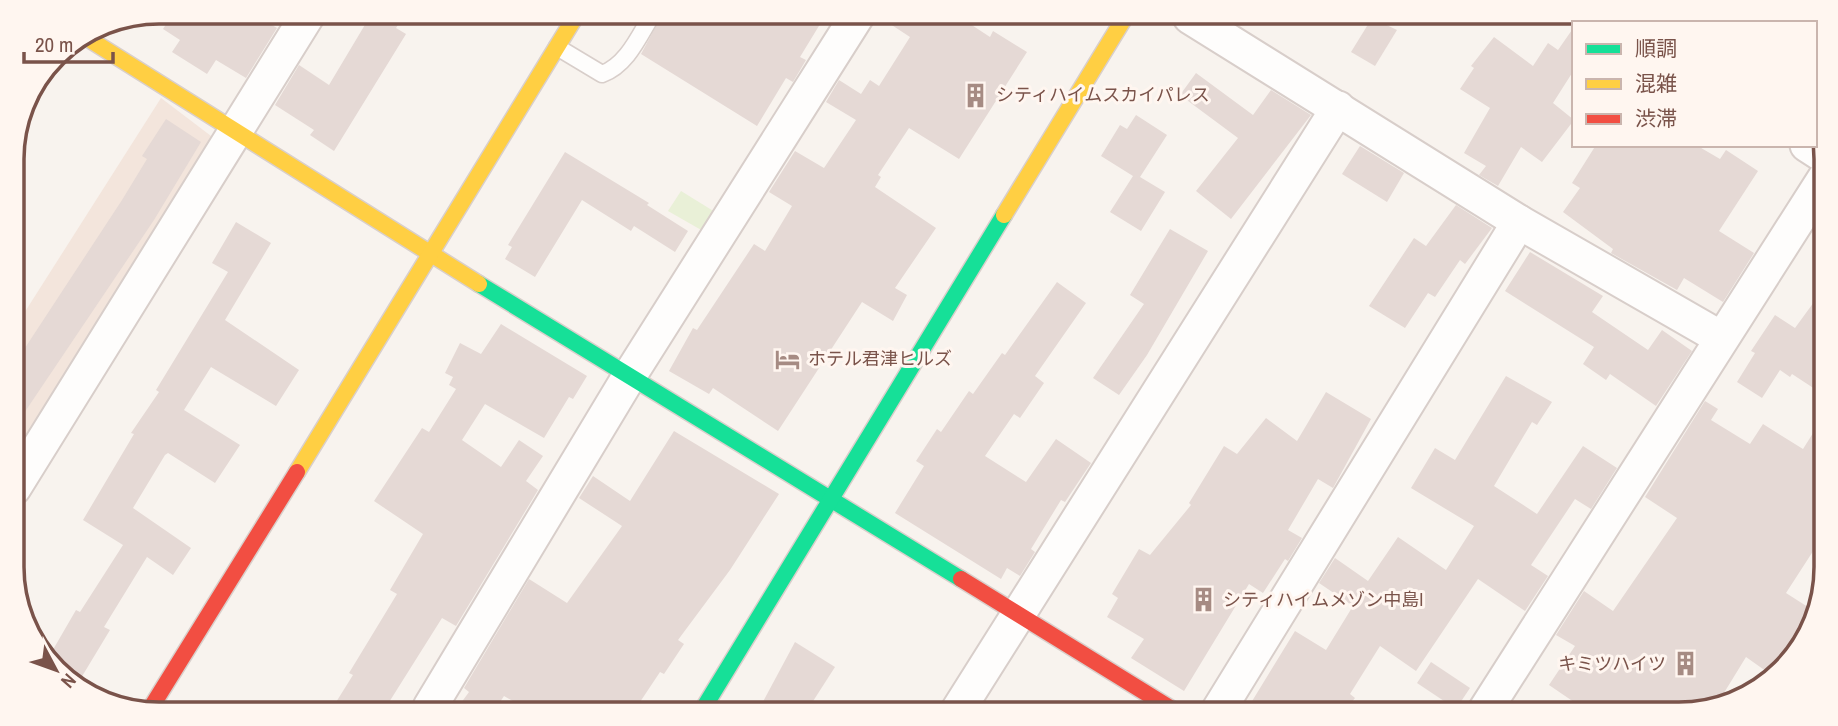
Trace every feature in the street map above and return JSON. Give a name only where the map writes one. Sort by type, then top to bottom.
[{"type":"street","points":[[708,702],[1121,24]]},
{"type":"street","points":[[1200,24],[1519,222],[1721,338]]},
{"type":"street","points":[[24,471],[301,25]]},
{"type":"street","points":[[155,701],[570,25]]},
{"type":"street","points":[[433,702],[630,375],[852,25]]},
{"type":"street","points":[[94,42],[235,128],[432,254],[834,498],[1159,701]]},
{"type":"street","points":[[963,701],[1338,108]]},
{"type":"street","points":[[1491,701],[1814,194]]},
{"type":"street","points":[[1224,701],[1519,222]]},
{"type":"lane","points":[[557,47],[602,74],[612,71],[625,58],[646,25]]},
{"type":"shaded area","points":[[161,98],[215,139],[24,453],[25,312]]},
{"type":"green space","points":[[681,191],[715,212],[703,231],[668,211]]},
{"type":"building","points":[[971,24],[990,37],[993,31],[1027,52],[959,159],[909,128],[878,175],[881,177],[875,187],[936,228],[895,288],[907,295],[893,321],[862,302],[778,431],[713,388],[709,394],[669,371],[693,328],[697,330],[754,244],[765,251],[792,206],[769,192],[795,151],[824,168],[856,120],[826,102],[839,80],[861,94],[870,80],[879,86],[910,37],[891,25]]},
{"type":"building","points":[[1368,24],[1385,24],[1397,30],[1375,66],[1351,52]]},
{"type":"building","points":[[166,25],[272,25],[277,28],[246,78],[216,60],[207,74],[172,52],[180,40],[163,29]]},
{"type":"building","points":[[365,25],[398,25],[396,28],[406,34],[334,151],[310,135],[314,130],[275,105],[299,65],[329,85]]},
{"type":"building","points":[[657,25],[820,25],[800,57],[806,60],[793,82],[786,78],[757,126],[641,54]]},
{"type":"building","points":[[1572,30],[1572,73],[1553,103],[1572,118],[1572,123],[1542,162],[1521,147],[1498,186],[1479,175],[1486,166],[1464,153],[1490,108],[1460,89],[1474,68],[1471,66],[1494,37],[1533,66],[1548,43],[1558,50]]},
{"type":"building","points":[[1196,73],[1253,115],[1271,90],[1311,115],[1231,219],[1196,191],[1238,138],[1180,95]]},
{"type":"building","points":[[1136,115],[1167,135],[1140,177],[1165,192],[1141,231],[1110,212],[1133,176],[1101,156],[1120,125],[1127,129]]},
{"type":"building","points":[[166,119],[201,142],[154,220],[24,413],[25,349],[147,159],[142,156]]},
{"type":"building","points":[[1360,146],[1404,173],[1387,202],[1342,174]]},
{"type":"building","points":[[1595,147],[1699,147],[1720,159],[1726,150],[1758,171],[1719,231],[1754,253],[1723,302],[1684,278],[1677,290],[1611,253],[1613,249],[1563,212],[1580,188],[1572,183]]},
{"type":"building","points":[[565,152],[649,203],[647,205],[688,231],[675,252],[634,226],[631,231],[582,200],[535,277],[505,259],[512,247],[508,245]]},
{"type":"building","points":[[1456,205],[1492,228],[1465,264],[1460,260],[1435,297],[1428,293],[1405,328],[1369,306],[1414,238],[1426,246]]},
{"type":"building","points":[[236,222],[271,243],[225,320],[299,370],[276,406],[211,367],[184,410],[240,445],[215,483],[168,453],[165,455],[133,508],[191,548],[173,575],[147,557],[104,627],[110,630],[91,661],[91,635],[62,635],[76,610],[80,612],[123,545],[83,520],[134,434],[131,433],[159,392],[156,390],[228,272],[212,263]]},
{"type":"building","points":[[1170,229],[1208,251],[1147,355],[1119,395],[1093,378],[1144,304],[1130,295]]},
{"type":"building","points":[[1530,252],[1603,296],[1592,312],[1648,350],[1662,330],[1692,351],[1656,406],[1610,374],[1606,380],[1583,364],[1594,347],[1505,291]]},
{"type":"building","points":[[1057,282],[1086,303],[1035,376],[1044,383],[1020,418],[1014,414],[985,456],[1026,482],[1056,439],[1091,463],[1065,502],[1061,500],[1031,549],[1035,552],[1020,576],[1007,568],[1001,579],[895,513],[924,466],[916,461],[937,429],[941,432],[969,391],[973,394],[1002,353],[1005,355]]},
{"type":"building","points":[[1814,302],[1814,388],[1792,374],[1790,377],[1780,370],[1762,398],[1737,382],[1755,353],[1751,351],[1775,315],[1795,328]]},
{"type":"building","points":[[501,324],[587,376],[573,399],[569,397],[544,438],[485,404],[462,440],[501,467],[519,440],[543,456],[526,481],[538,490],[456,626],[442,618],[389,702],[336,702],[353,675],[349,673],[397,594],[390,590],[423,534],[374,501],[422,428],[429,432],[456,389],[449,385],[453,377],[445,373],[460,343],[481,354]]},
{"type":"building","points":[[1506,376],[1552,402],[1537,425],[1532,422],[1494,486],[1537,514],[1583,446],[1617,468],[1591,509],[1575,499],[1531,565],[1548,576],[1525,611],[1478,579],[1416,671],[1380,646],[1350,694],[1355,698],[1352,701],[1252,701],[1295,631],[1326,650],[1353,606],[1319,583],[1335,558],[1368,581],[1398,537],[1446,570],[1474,526],[1411,488],[1435,448],[1455,460]]},
{"type":"building","points":[[1326,392],[1371,419],[1333,488],[1318,479],[1288,530],[1302,538],[1288,561],[1285,559],[1263,593],[1249,584],[1184,691],[1131,658],[1144,639],[1107,617],[1118,598],[1112,594],[1139,549],[1150,555],[1191,505],[1189,503],[1224,446],[1237,454],[1266,418],[1297,441]]},
{"type":"building","points":[[1705,401],[1718,409],[1711,420],[1750,444],[1763,424],[1803,449],[1814,432],[1814,550],[1786,593],[1807,606],[1806,610],[1790,642],[1774,662],[1765,670],[1746,657],[1724,693],[1687,701],[1573,701],[1549,685],[1575,646],[1556,635],[1584,591],[1613,611],[1677,518],[1645,497]]},
{"type":"building","points":[[674,431],[779,494],[730,570],[678,640],[684,644],[664,674],[660,672],[640,702],[514,702],[504,696],[500,702],[462,702],[469,692],[464,688],[529,579],[567,603],[622,526],[579,498],[593,476],[630,501]]},
{"type":"building","points":[[795,642],[835,667],[813,702],[763,702]]},
{"type":"building","points":[[1431,662],[1470,688],[1461,701],[1444,701],[1417,683]]},
{"type":"traffic: fast","points":[[707,702],[1004,215]]},
{"type":"traffic: fast","points":[[479,284],[961,579]]},
{"type":"traffic: slow","points":[[1004,215],[1120,24]]},
{"type":"traffic: slow","points":[[297,472],[570,25]]},
{"type":"traffic: slow","points":[[94,42],[479,284]]},
{"type":"traffic: jam","points":[[155,701],[297,472]]},
{"type":"traffic: jam","points":[[961,579],[1159,701]]},
{"type":"place","name":"シティハイムスカイパレス","points":[[976,95]]},
{"type":"place","name":"ホテル君津ヒルズ","points":[[788,359]]},
{"type":"place","name":"シティハイムメゾン中島I","points":[[1203,600]]},
{"type":"place","name":"キミツハイツ","points":[[1686,664]]}]
